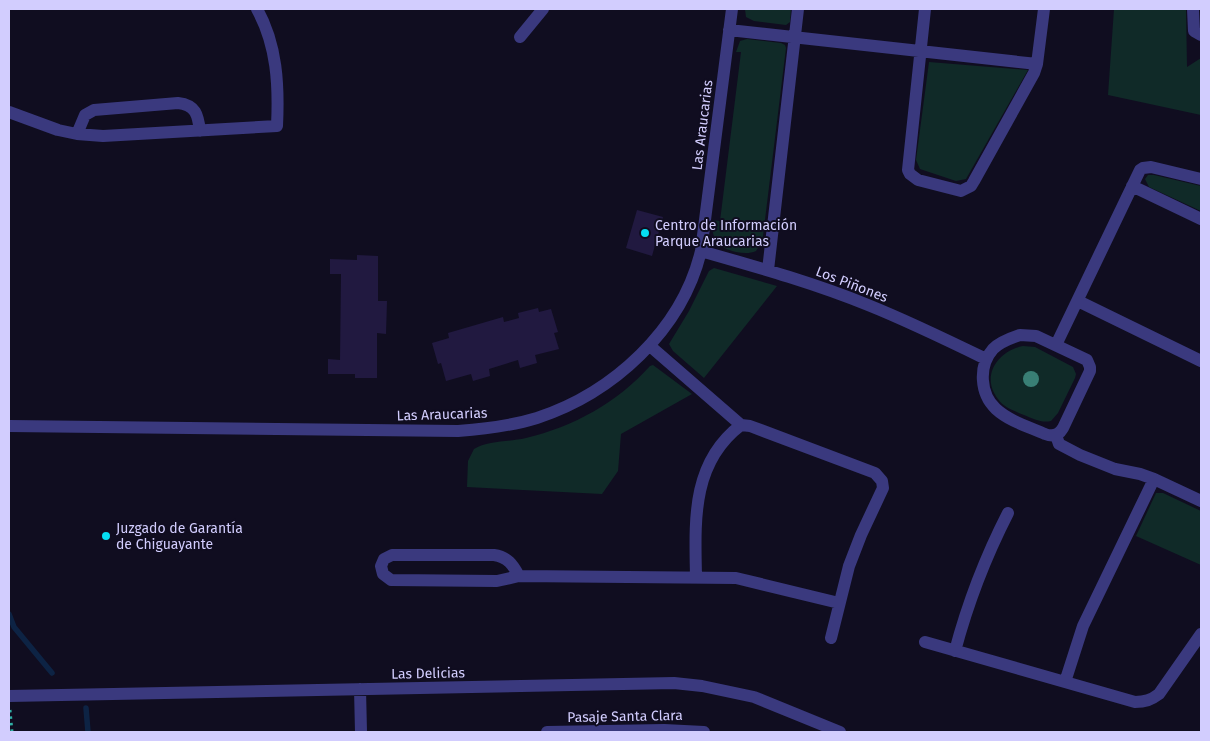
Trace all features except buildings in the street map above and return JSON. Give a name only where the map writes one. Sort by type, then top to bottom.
[{"type":"street","points":[[9,112],[58,130],[102,136],[277,126],[279,99],[276,63],[267,31],[257,9]]},
{"type":"street","points":[[520,37],[542,9]]},
{"type":"street","name":"Las Araucarias","points":[[9,426],[482,430],[536,418],[571,404],[602,386],[650,346],[681,302],[693,278],[701,251],[732,9]]},
{"type":"street","points":[[768,270],[798,9]]},
{"type":"street","points":[[925,9],[908,170],[918,180],[956,190],[966,189],[974,181],[1037,64],[1044,9]]},
{"type":"street","points":[[1193,9],[1198,33]]},
{"type":"street","points":[[729,30],[1037,64]]},
{"type":"street","points":[[77,134],[85,115],[94,110],[178,103],[188,105],[196,111],[200,131]]},
{"type":"street","points":[[1056,345],[1140,170],[1147,167],[1201,179]]},
{"type":"street","points":[[1132,186],[1201,220]]},
{"type":"street","name":"Los Piñones","points":[[701,251],[768,270],[866,304],[986,359]]},
{"type":"street","points":[[1078,301],[1201,361]]},
{"type":"street","points":[[1020,335],[1036,336],[1056,345],[1087,360],[1090,371],[1063,428],[1056,435],[1050,436],[1006,416],[993,406],[986,395],[982,381],[986,359],[999,344],[1020,335]]},
{"type":"street","points":[[650,346],[741,425],[750,426],[874,473],[882,481],[883,488],[881,494],[861,535],[849,566],[830,638]]},
{"type":"street","points":[[696,577],[695,518],[702,482],[716,452],[741,425]]},
{"type":"street","points":[[1056,435],[1060,444],[1080,455],[1115,469],[1154,479],[1201,501]]},
{"type":"street","points":[[1065,682],[1083,626],[1154,479]]},
{"type":"street","points":[[955,651],[965,613],[978,576],[1008,513]]},
{"type":"street","points":[[519,576],[511,562],[494,554],[392,555],[384,559],[381,566],[383,574],[391,580],[497,581],[519,576],[736,578],[839,603]]},
{"type":"street","points":[[925,642],[1135,702],[1148,701],[1159,694],[1201,634]]},
{"type":"street","name":"Las Delicias","points":[[9,701],[360,689],[674,683],[702,686],[754,697],[840,732]]},
{"type":"street","points":[[360,689],[361,732]]},
{"type":"street","name":"Pasaje Santa Clara","points":[[547,732],[672,730],[704,732]]},
{"type":"path","points":[[9,701],[12,732]]},
{"type":"green space","points":[[745,9],[791,9],[790,22],[786,25],[754,21],[746,17]]},
{"type":"green space","points":[[1114,9],[1186,9],[1187,67],[1201,58],[1201,115],[1108,95]]},
{"type":"green space","points":[[747,39],[781,43],[786,48],[763,236],[756,251],[751,253],[736,252],[720,245],[714,237],[712,226],[712,220],[720,221],[741,52],[736,52],[740,41]]},
{"type":"green space","points":[[929,62],[1028,70],[966,179],[956,181],[920,169],[916,160]]},
{"type":"green space","points":[[1148,175],[1201,186],[1201,211],[1149,187],[1145,179]]},
{"type":"green space","points":[[714,268],[777,286],[704,378],[673,351],[669,344],[689,311],[709,271]]},
{"type":"green space","points":[[1023,346],[1035,347],[1073,367],[1076,374],[1058,413],[1051,421],[1038,420],[1010,409],[1000,402],[993,390],[991,373],[994,366],[1006,353]]},
{"type":"green space","points":[[653,365],[692,394],[621,434],[618,471],[602,494],[467,487],[468,461],[474,449],[486,444],[544,433],[577,420],[609,402]]},
{"type":"green space","points":[[1156,493],[1163,493],[1201,511],[1201,565],[1136,536]]},
{"type":"waterway","points":[[9,614],[14,627],[52,673]]},
{"type":"waterway","points":[[86,708],[88,732]]},
{"type":"place","name":"Centro de Información Parque Araucarias","points":[[645,233]]},
{"type":"place","name":"Juzgado de Garantía de Chiguayante","points":[[106,536]]}]
